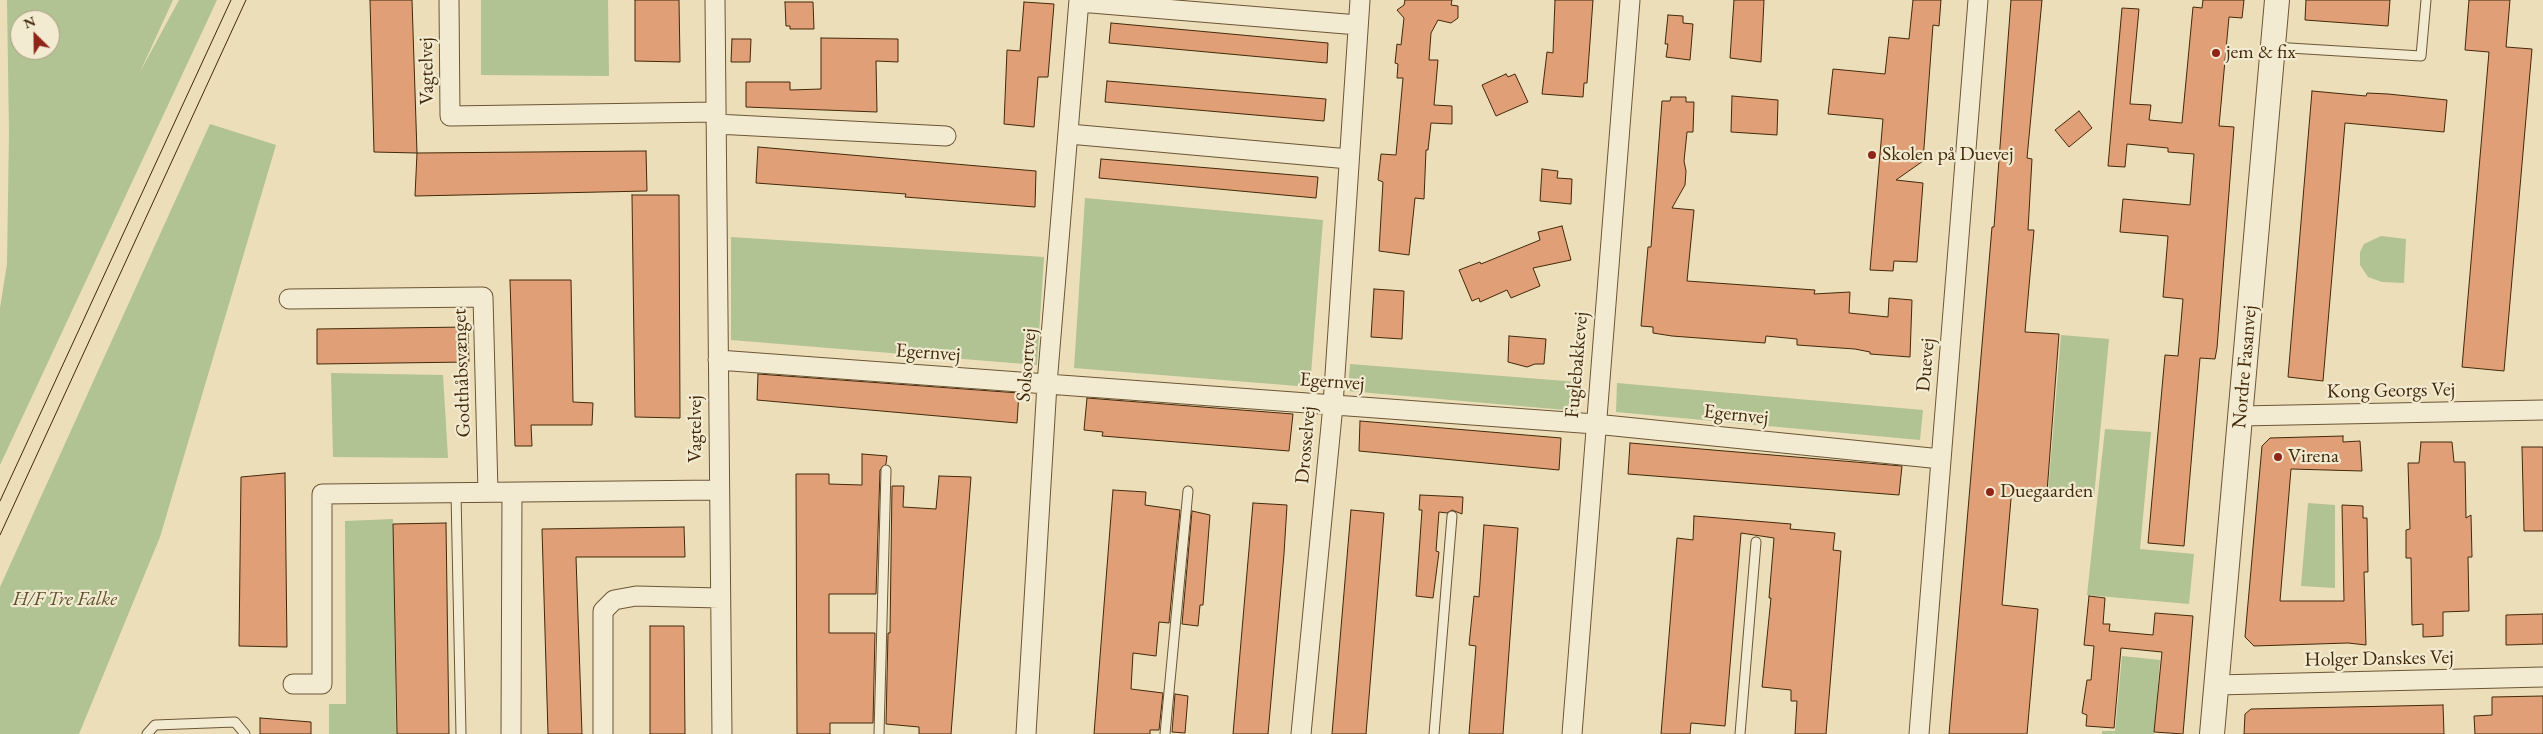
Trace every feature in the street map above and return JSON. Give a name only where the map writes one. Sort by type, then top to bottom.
[{"type":"street","name":"Vagtelvej","points":[[449,0],[450,116],[716,118],[946,136]]},
{"type":"street","name":"Vagtelvej","points":[[715,0],[722,734]]},
{"type":"street","name":"Drosselvej","points":[[1301,734],[1333,405],[1360,0]]},
{"type":"street","name":"Fuglebakkevej","points":[[1572,734],[1630,0]]},
{"type":"street","name":"Duevej","points":[[1919,734],[1978,0]]},
{"type":"street","name":"Nordre Fasanvej","points":[[2212,734],[2277,0]]},
{"type":"street","points":[[1079,1],[1358,25]]},
{"type":"street","name":"Solsortvej","points":[[1026,734],[1047,384],[1079,1]]},
{"type":"street","points":[[1069,134],[1349,159]]},
{"type":"street","name":"Godthåbsvænget","points":[[289,299],[483,297],[488,492]]},
{"type":"street","name":"Egernvej","points":[[718,360],[1595,424],[1941,458]]},
{"type":"street","name":"Kong Georgs Vej","points":[[2240,416],[2543,410]]},
{"type":"street","points":[[293,684],[322,684],[322,494],[719,490]]},
{"type":"street","points":[[511,734],[512,493]]},
{"type":"street","points":[[603,734],[603,611],[614,600],[636,596],[720,598]]},
{"type":"street","name":"Holger Danskes Vej","points":[[2217,686],[2543,677]]},
{"type":"lane","points":[[2273,47],[2421,56],[2426,0]]},
{"type":"lane","points":[[879,734],[886,470]]},
{"type":"lane","points":[[1165,734],[1188,492]]},
{"type":"lane","points":[[456,493],[460,734]]},
{"type":"lane","points":[[1434,734],[1452,516]]},
{"type":"lane","points":[[1740,734],[1756,542]]},
{"type":"lane","points":[[147,734],[155,725],[235,722],[245,734]]},
{"type":"green space","points":[[7,0],[173,0],[140,72],[179,0],[217,0],[0,465],[0,308],[7,264],[9,133]]},
{"type":"green space","points":[[481,0],[608,0],[609,76],[481,75]]},
{"type":"green space","name":"H/F Tre Falke","points":[[210,124],[276,145],[160,537],[79,734],[0,734],[0,587]]},
{"type":"green space","points":[[1085,198],[1323,220],[1310,387],[1074,368]]},
{"type":"green space","points":[[2381,236],[2406,239],[2404,283],[2382,282],[2368,277],[2360,265],[2360,252],[2364,244]]},
{"type":"green space","points":[[731,237],[1044,257],[1037,365],[731,340]]},
{"type":"green space","points":[[2061,335],[2109,339],[2094,497],[2048,493]]},
{"type":"green space","points":[[1350,364],[1578,382],[1577,411],[1348,391]]},
{"type":"green space","points":[[331,373],[443,375],[448,458],[333,457]]},
{"type":"green space","points":[[1617,383],[1923,410],[1920,440],[1616,412]]},
{"type":"green space","points":[[2105,429],[2151,432],[2140,549],[2194,554],[2189,604],[2087,595]]},
{"type":"green space","points":[[2308,503],[2335,505],[2335,588],[2301,586]]},
{"type":"green space","points":[[393,519],[396,734],[329,734],[329,704],[346,704],[345,521]]},
{"type":"green space","points":[[2122,656],[2160,660],[2154,734],[2102,734],[2102,731],[2115,731]]},
{"type":"building","points":[[370,0],[412,0],[417,153],[374,152]]},
{"type":"building","points":[[635,0],[679,0],[680,62],[635,61]]},
{"type":"building","points":[[1405,0],[1452,0],[1451,5],[1458,6],[1458,18],[1451,23],[1438,20],[1431,33],[1429,60],[1438,60],[1434,105],[1452,106],[1452,124],[1431,123],[1428,150],[1426,150],[1424,199],[1415,198],[1409,255],[1379,251],[1383,182],[1378,180],[1381,154],[1396,155],[1403,78],[1397,78],[1398,64],[1395,63],[1397,44],[1401,45],[1404,18],[1397,10],[1404,5]]},
{"type":"building","points":[[1555,0],[1593,0],[1587,83],[1584,83],[1583,97],[1542,94],[1547,52],[1553,53]]},
{"type":"building","points":[[1734,0],[1764,0],[1761,62],[1730,58]]},
{"type":"building","points":[[1913,0],[1941,0],[1939,26],[1933,25],[1923,161],[1896,180],[1923,183],[1917,262],[1894,261],[1893,271],[1870,270],[1883,119],[1828,114],[1833,69],[1885,74],[1889,37],[1909,39]]},
{"type":"building","points":[[2011,0],[2042,0],[2027,158],[2032,159],[2028,230],[2034,230],[2025,332],[2059,334],[2047,492],[2012,487],[2002,605],[2038,609],[2027,734],[1949,734],[1992,227],[1994,227]]},
{"type":"building","points":[[2203,0],[2244,0],[2242,18],[2229,17],[2219,126],[2234,127],[2217,348],[2215,359],[2200,358],[2184,546],[2148,543],[2165,355],[2178,356],[2183,299],[2163,297],[2168,236],[2120,232],[2123,199],[2190,205],[2194,154],[2168,152],[2168,148],[2127,144],[2125,167],[2108,166],[2122,8],[2139,9],[2130,104],[2151,105],[2149,120],[2182,123],[2193,7],[2202,8]]},
{"type":"building","points":[[2306,0],[2390,0],[2388,26],[2305,20]]},
{"type":"building","points":[[2469,0],[2510,0],[2506,47],[2532,49],[2504,371],[2462,367],[2489,52],[2465,50]]},
{"type":"building","points":[[785,2],[813,2],[814,29],[790,29],[790,26],[786,26]]},
{"type":"building","points":[[1024,2],[1054,4],[1048,77],[1038,77],[1034,127],[1004,124],[1007,50],[1020,51]]},
{"type":"building","points":[[1668,15],[1683,16],[1683,23],[1693,24],[1690,60],[1666,57],[1668,44],[1665,44]]},
{"type":"building","points":[[1111,23],[1328,43],[1327,63],[1109,43]]},
{"type":"building","points":[[821,38],[898,39],[898,62],[876,61],[877,112],[746,107],[746,82],[790,82],[790,90],[821,89]]},
{"type":"building","points":[[732,39],[751,39],[750,62],[731,62]]},
{"type":"building","points":[[1506,74],[1508,77],[1515,74],[1528,102],[1496,116],[1482,85]]},
{"type":"building","points":[[1107,81],[1326,99],[1324,121],[1105,102]]},
{"type":"building","points":[[2312,91],[2366,96],[2367,93],[2388,94],[2447,100],[2444,132],[2345,123],[2323,381],[2288,377]]},
{"type":"building","points":[[1732,96],[1778,100],[1777,135],[1731,132]]},
{"type":"building","points":[[1671,97],[1686,97],[1686,102],[1694,102],[1693,132],[1687,132],[1684,161],[1686,171],[1685,185],[1672,208],[1694,210],[1687,281],[1815,290],[1814,294],[1850,292],[1849,313],[1888,317],[1889,298],[1912,300],[1910,357],[1870,354],[1870,352],[1855,349],[1797,345],[1797,339],[1766,336],[1765,343],[1672,336],[1653,333],[1653,327],[1641,326],[1648,247],[1651,247],[1662,101],[1670,101]]},
{"type":"building","points":[[2079,111],[2092,128],[2069,147],[2055,130]]},
{"type":"building","points":[[758,147],[1036,171],[1035,207],[905,197],[906,194],[756,183]]},
{"type":"building","points":[[646,151],[647,191],[415,196],[417,153]]},
{"type":"building","points":[[1101,159],[1318,177],[1316,198],[1099,178]]},
{"type":"building","points":[[1542,169],[1558,171],[1557,178],[1572,179],[1571,204],[1540,201]]},
{"type":"building","points":[[632,195],[679,195],[680,418],[635,417]]},
{"type":"building","points":[[1562,226],[1571,260],[1533,268],[1540,286],[1511,298],[1507,290],[1480,302],[1479,298],[1472,301],[1459,270],[1480,262],[1481,264],[1540,240],[1538,232]]},
{"type":"building","points":[[510,280],[571,280],[573,402],[593,403],[592,425],[531,425],[532,446],[515,446]]},
{"type":"building","points":[[1374,289],[1404,291],[1402,339],[1371,337]]},
{"type":"building","points":[[468,327],[469,362],[317,364],[317,329]]},
{"type":"building","points":[[1509,336],[1546,339],[1544,364],[1535,364],[1527,367],[1508,362]]},
{"type":"building","points":[[758,374],[1019,393],[1017,423],[757,400]]},
{"type":"building","points":[[1087,398],[1293,414],[1289,451],[1102,436],[1103,432],[1084,430]]},
{"type":"building","points":[[1360,421],[1561,438],[1559,470],[1359,451]]},
{"type":"building","points":[[2343,436],[2343,442],[2360,441],[2362,471],[2291,469],[2280,601],[2344,601],[2342,505],[2363,506],[2363,518],[2367,518],[2368,572],[2364,572],[2366,645],[2348,643],[2254,646],[2245,637],[2262,446],[2270,438]]},
{"type":"building","points":[[2421,442],[2452,442],[2454,462],[2465,462],[2466,518],[2471,515],[2472,557],[2468,557],[2469,611],[2443,612],[2443,636],[2423,637],[2423,624],[2412,625],[2411,558],[2406,558],[2406,530],[2410,529],[2408,463],[2419,463]]},
{"type":"building","points":[[1630,443],[1902,466],[1899,495],[1628,474]]},
{"type":"building","points":[[2522,447],[2543,447],[2543,531],[2524,531]]},
{"type":"building","points":[[862,454],[887,456],[886,464],[880,470],[876,594],[829,594],[829,633],[875,633],[873,723],[830,723],[830,734],[797,734],[796,474],[829,474],[829,484],[862,485]]},
{"type":"building","points":[[285,473],[287,647],[239,646],[241,477]]},
{"type":"building","points":[[939,476],[971,477],[951,734],[919,734],[919,727],[886,724],[888,633],[890,633],[892,486],[904,486],[903,507],[936,509]]},
{"type":"building","points":[[1113,490],[1146,492],[1145,505],[1180,510],[1169,623],[1159,622],[1156,656],[1133,653],[1131,689],[1163,693],[1159,730],[1150,730],[1150,734],[1094,734]]},
{"type":"building","points":[[1420,495],[1463,497],[1462,514],[1452,510],[1447,513],[1439,512],[1436,551],[1439,552],[1433,598],[1416,596],[1422,510],[1419,510]]},
{"type":"building","points":[[1253,503],[1287,505],[1284,554],[1268,734],[1233,734]]},
{"type":"building","points":[[1351,510],[1384,513],[1366,734],[1332,734]]},
{"type":"building","points":[[1192,511],[1210,515],[1203,605],[1200,605],[1198,626],[1182,624]]},
{"type":"building","points":[[1694,516],[1791,524],[1790,529],[1835,533],[1833,550],[1841,551],[1826,734],[1795,734],[1797,701],[1791,701],[1791,690],[1762,687],[1771,598],[1769,598],[1774,538],[1741,533],[1725,726],[1691,723],[1690,734],[1661,734],[1677,538],[1693,540]]},
{"type":"building","points":[[446,523],[449,734],[397,734],[393,524]]},
{"type":"building","points":[[1484,525],[1518,528],[1503,734],[1469,734],[1476,646],[1469,645],[1474,596],[1479,597]]},
{"type":"building","points":[[684,527],[685,557],[576,557],[582,734],[548,734],[542,529]]},
{"type":"building","points":[[2089,596],[2105,598],[2103,624],[2110,624],[2109,631],[2153,635],[2155,613],[2193,616],[2183,734],[2154,732],[2162,652],[2121,648],[2114,728],[2086,726],[2087,715],[2082,713],[2087,680],[2091,680],[2094,646],[2084,645]]},
{"type":"building","points":[[2543,614],[2543,644],[2506,645],[2506,615]]},
{"type":"building","points":[[650,626],[684,626],[685,734],[650,734]]},
{"type":"building","points":[[1175,694],[1188,696],[1185,733],[1172,732]]},
{"type":"building","points":[[2543,696],[2543,734],[2475,734],[2474,716],[2492,715],[2492,697]]},
{"type":"building","points":[[2443,705],[2444,734],[2244,734],[2245,714],[2251,709]]},
{"type":"building","points":[[260,718],[311,722],[311,734],[260,734]]},
{"type":"tram line","points":[[0,501],[231,0]]},
{"type":"tram line","points":[[0,535],[246,0]]},
{"type":"place","name":"jem & fix","points":[[2216,53]]},
{"type":"place","name":"Skolen på Duevej","points":[[1872,155]]},
{"type":"place","name":"Virena","points":[[2278,457]]},
{"type":"place","name":"Duegaarden","points":[[1990,492]]}]
